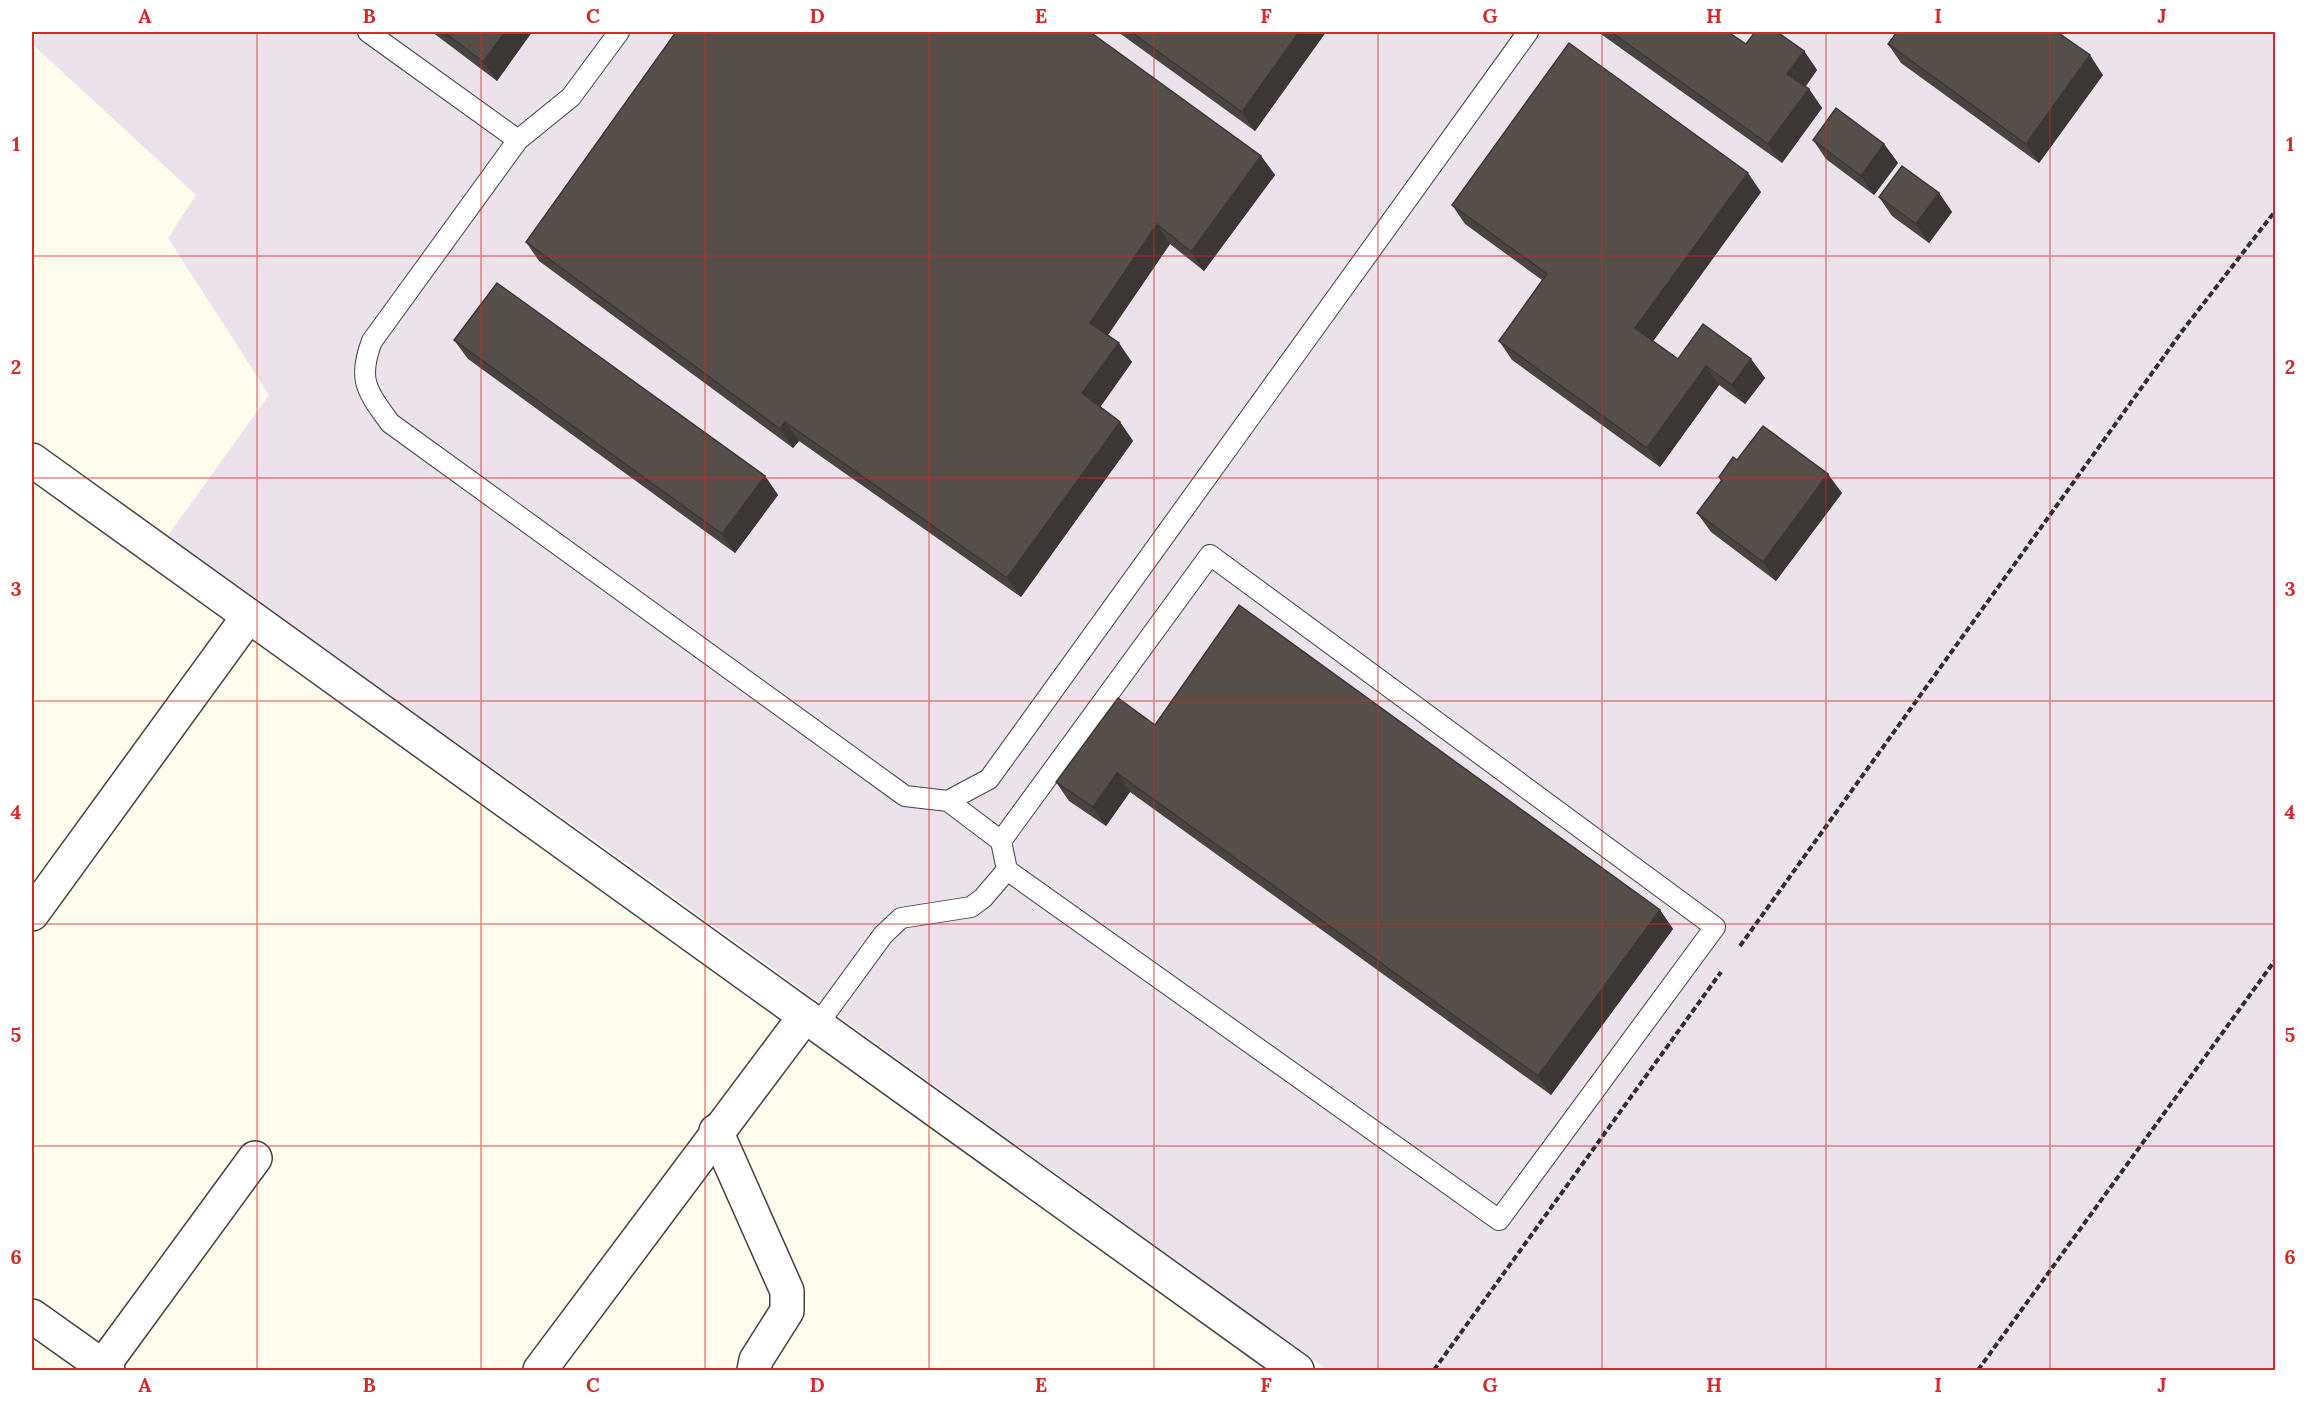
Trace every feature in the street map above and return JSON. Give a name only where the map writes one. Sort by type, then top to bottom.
[{"type":"street","points":[[32,460],[1297,1371]]},
{"type":"street","points":[[32,914],[248,617]]},
{"type":"street","points":[[540,1371],[716,1131],[812,1020]]},
{"type":"street","points":[[716,1131],[787,1291],[787,1311],[756,1360],[754,1371]]},
{"type":"street","points":[[32,1316],[105,1369],[255,1158]]},
{"type":"lane","points":[[368,32],[518,140]]},
{"type":"lane","points":[[619,32],[571,97],[518,140],[372,341],[363,365],[370,395],[390,423],[905,796],[948,801],[1002,841],[1007,870],[1498,1220],[1715,927],[1210,555],[1002,841]]},
{"type":"lane","points":[[948,801],[989,779],[1528,32]]},
{"type":"lane","points":[[812,1020],[883,935],[901,918],[971,907],[983,898],[1007,870]]},
{"type":"path","points":[[1735,952],[2183,330],[2276,210]]},
{"type":"path","points":[[1978,1371],[2276,959]]},
{"type":"path","points":[[1434,1371],[1728,962]]},
{"type":"shaded area","points":[[32,32],[2275,32],[2275,1370],[1327,1370],[617,856],[166,538],[269,395],[168,238],[196,195],[32,44]]},
{"type":"building","points":[[444,32],[505,32],[483,62]]},
{"type":"building","points":[[676,32],[1090,32],[1261,156],[1191,252],[1157,224],[1090,323],[1119,343],[1082,393],[1120,422],[1007,578],[785,422],[780,429],[526,242]]},
{"type":"building","points":[[1131,32],[1299,32],[1242,112]]},
{"type":"building","points":[[1611,32],[1728,32],[1746,44],[1755,32],[1777,32],[1804,51],[1787,74],[1809,89],[1768,144]]},
{"type":"building","points":[[1897,32],[2057,32],[2090,55],[2026,144],[1888,44]]},
{"type":"building","points":[[1569,43],[1748,173],[1635,328],[1678,359],[1703,324],[1751,359],[1732,385],[1706,366],[1647,448],[1499,341],[1547,274],[1452,205]]},
{"type":"building","points":[[1836,108],[1884,144],[1861,176],[1813,140]]},
{"type":"building","points":[[1902,166],[1939,193],[1916,224],[1879,197]]},
{"type":"building","points":[[497,283],[765,476],[722,534],[454,340]]},
{"type":"building","points":[[1763,426],[1828,474],[1763,562],[1697,513],[1722,480],[1719,477],[1733,457],[1737,460]]},
{"type":"building","points":[[1239,605],[1660,910],[1538,1076],[1117,773],[1093,807],[1056,782],[1118,698],[1155,725]]}]
